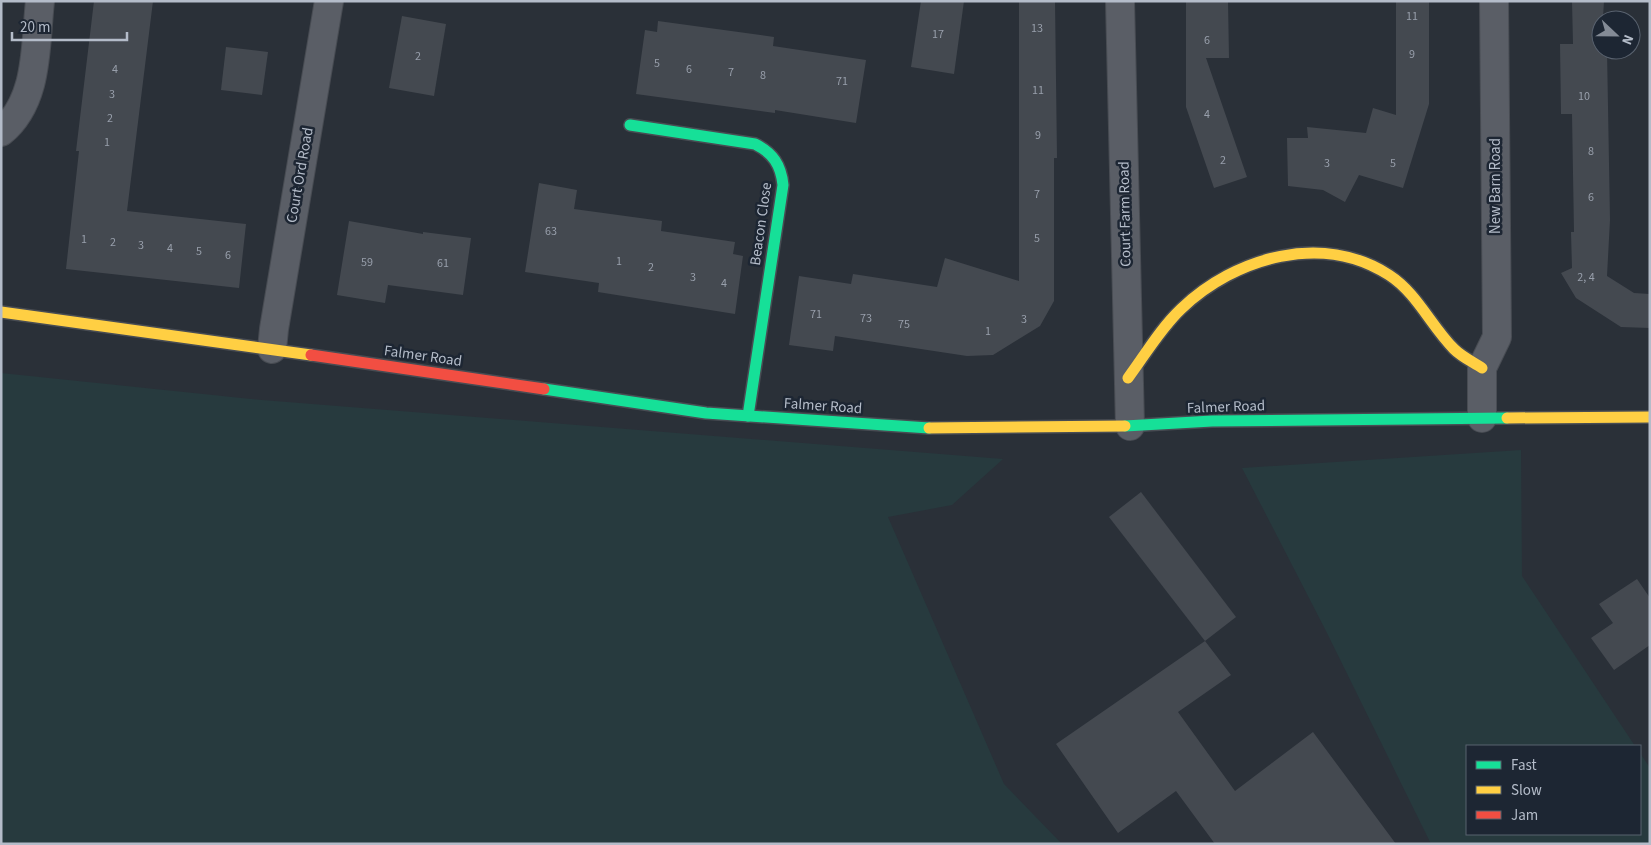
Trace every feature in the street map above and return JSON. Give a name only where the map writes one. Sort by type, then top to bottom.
[{"type":"main road","name":"Beacon Close","points":[[630,124],[755,144],[768,150],[776,158],[782,170],[783,185],[748,416]]},
{"type":"main road","points":[[1128,378],[1154,341],[1182,309],[1209,287],[1228,274],[1251,263],[1299,253],[1322,253],[1346,258],[1367,264],[1389,275],[1424,310],[1452,347],[1482,368]]},
{"type":"main road","name":"Falmer Road","points":[[1,312],[272,349],[696,412],[932,428],[1130,426],[1212,421],[1650,417]]},
{"type":"street","points":[[6,128],[23,108],[30,89],[40,1]]},
{"type":"street","name":"Court Ord Road","points":[[272,349],[329,1]]},
{"type":"street","name":"Court Farm Road","points":[[1120,1],[1130,426]]},
{"type":"street","name":"New Barn Road","points":[[1482,418],[1482,368],[1497,337],[1494,1]]},
{"type":"green space","points":[[1,373],[262,400],[1003,459],[952,505],[888,517],[1004,784],[1062,844],[1,844]]},
{"type":"green space","points":[[1521,450],[1522,576],[1634,745],[1466,745],[1466,835],[1641,835],[1641,754],[1650,768],[1650,844],[1431,844],[1326,631],[1242,468]]},
{"type":"building","points":[[94,1],[153,1],[127,211],[246,224],[239,288],[66,269],[79,151],[76,151]]},
{"type":"building","points":[[921,1],[964,1],[954,74],[911,67]]},
{"type":"building","points":[[1019,1],[1055,1],[1057,158],[1054,158],[1054,301],[1040,326],[993,355],[967,356],[835,336],[833,351],[789,345],[799,276],[851,284],[853,274],[937,287],[945,258],[1019,281]]},
{"type":"building","points":[[1186,1],[1228,1],[1229,58],[1206,58],[1247,177],[1214,188],[1186,107]]},
{"type":"building","points":[[1396,1],[1429,1],[1429,104],[1403,188],[1359,175],[1345,202],[1323,190],[1288,186],[1287,138],[1308,138],[1307,127],[1366,133],[1373,108],[1396,115]]},
{"type":"building","points":[[1572,1],[1604,1],[1603,10],[1591,10],[1591,60],[1607,60],[1610,220],[1607,276],[1634,293],[1650,294],[1650,328],[1621,327],[1576,298],[1561,273],[1572,268],[1571,232],[1574,232],[1572,114],[1561,114],[1560,44],[1573,44]]},
{"type":"building","points":[[402,16],[446,24],[434,96],[389,88]]},
{"type":"building","points":[[658,21],[774,37],[773,46],[866,60],[856,123],[775,110],[775,113],[636,94],[645,30],[657,32]]},
{"type":"building","points":[[226,47],[268,52],[262,95],[221,90]]},
{"type":"building","points":[[539,183],[577,190],[574,209],[662,221],[661,231],[735,242],[733,254],[743,256],[735,314],[598,292],[599,283],[525,272]]},
{"type":"building","points":[[349,221],[423,234],[423,232],[471,238],[463,295],[388,285],[385,303],[337,295]]},
{"type":"building","points":[[1141,492],[1236,617],[1205,641],[1109,517]]},
{"type":"building","points":[[1637,579],[1650,598],[1650,645],[1614,670],[1591,638],[1613,623],[1599,604]]},
{"type":"building","points":[[1205,641],[1231,675],[1178,712],[1235,791],[1313,732],[1396,844],[1215,844],[1176,791],[1118,833],[1056,744]]},
{"type":"traffic: fast","points":[[630,125],[755,144],[767,151],[778,166],[783,185],[748,416]]},
{"type":"traffic: fast","points":[[544,389],[706,413],[929,428]]},
{"type":"traffic: fast","points":[[1125,426],[1212,421],[1507,418]]},
{"type":"traffic: slow","points":[[1128,378],[1166,325],[1181,309],[1203,291],[1227,276],[1253,264],[1280,256],[1308,253],[1336,255],[1363,262],[1389,275],[1399,282],[1416,300],[1454,349],[1482,368]]},
{"type":"traffic: slow","points":[[1,312],[311,355]]},
{"type":"traffic: slow","points":[[1507,418],[1650,417]]},
{"type":"traffic: slow","points":[[929,428],[1125,426]]},
{"type":"traffic: jam","points":[[311,355],[544,389]]}]
